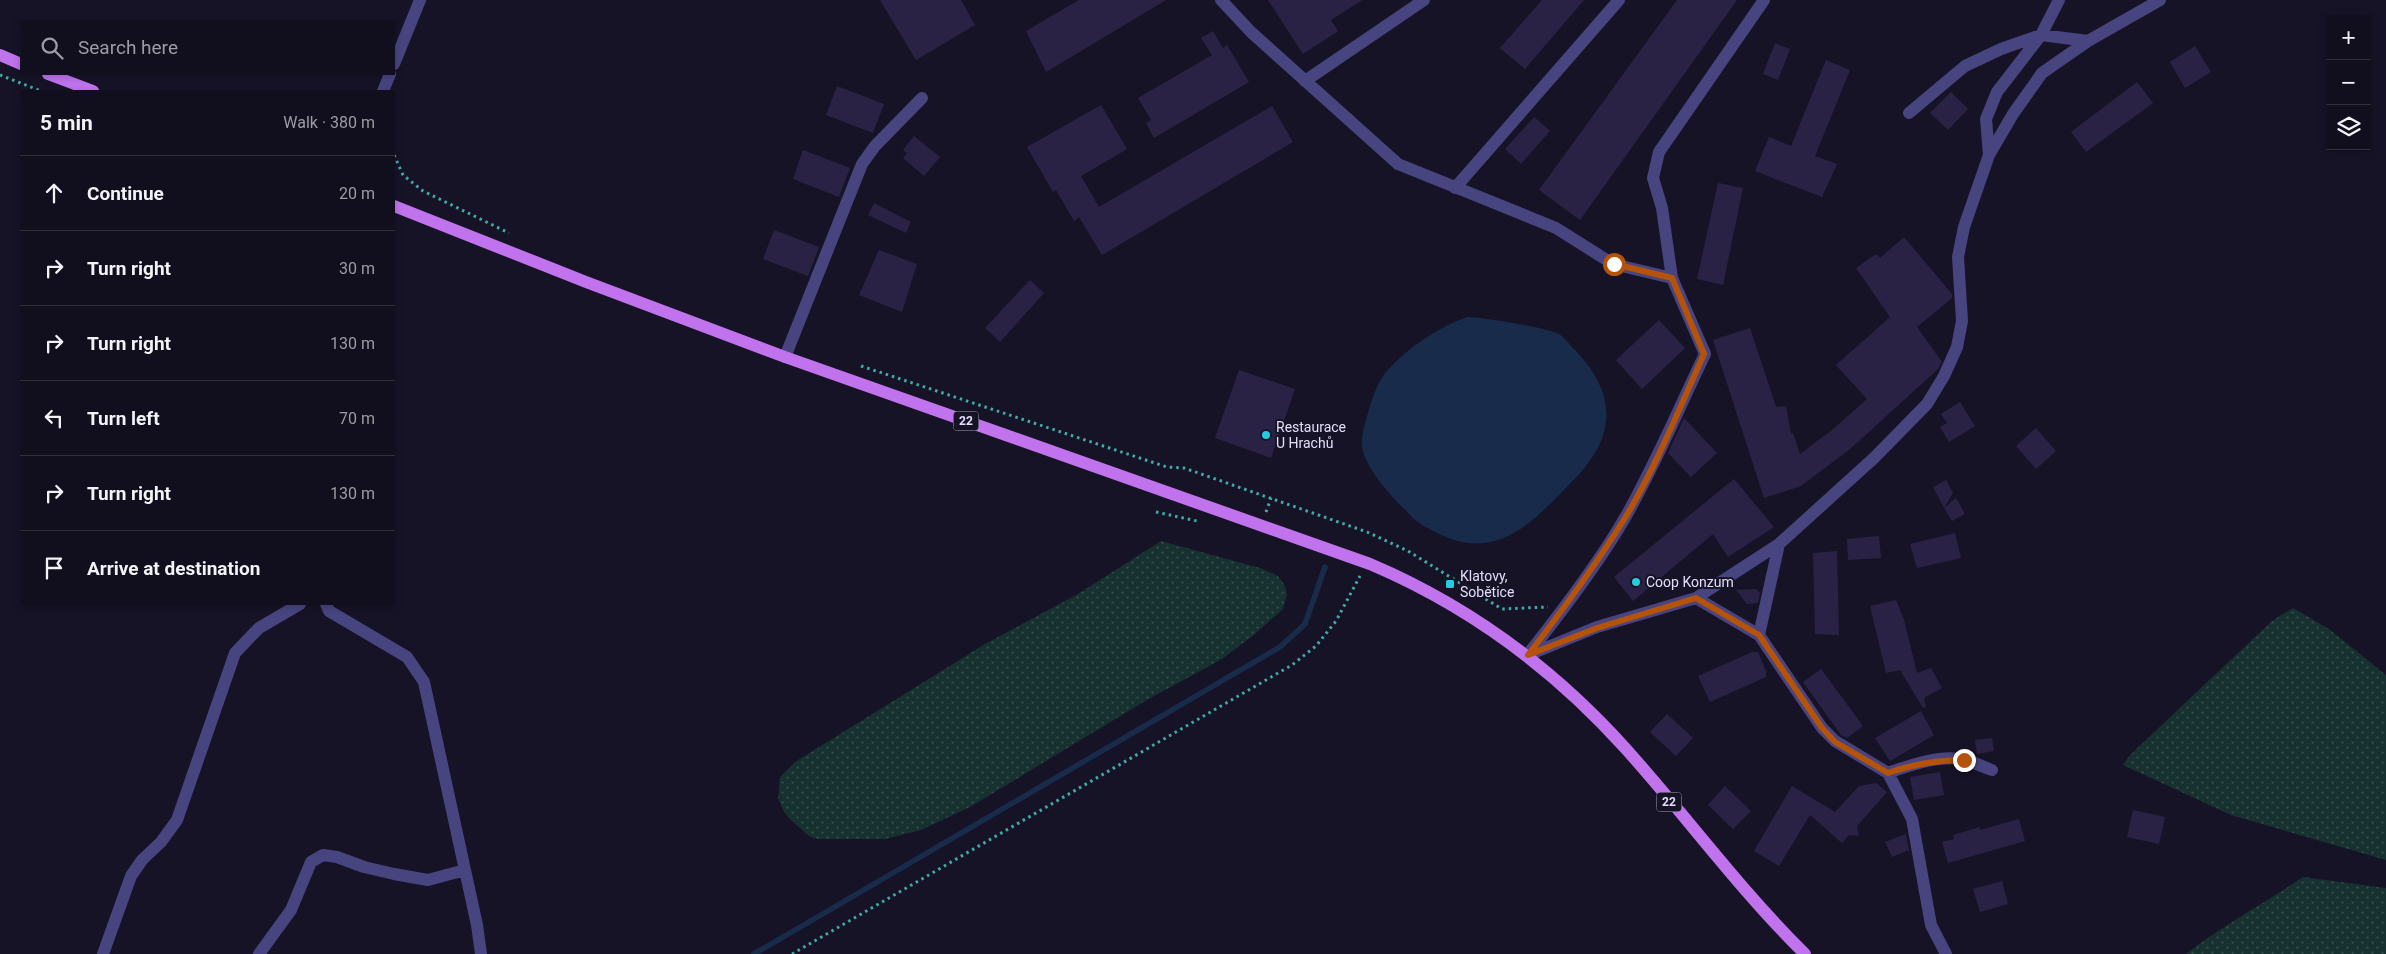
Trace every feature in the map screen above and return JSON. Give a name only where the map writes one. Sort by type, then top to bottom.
[{"type":"main road","points":[[0,55],[20,64]]},
{"type":"main road","points":[[51,75],[90,90]]},
{"type":"main road","name":"22","points":[[395,206],[586,282],[785,357],[1370,564],[1434,594],[1468,614],[1528,655],[1574,695],[1626,749],[1743,890],[1805,954]]},
{"type":"street","points":[[395,62],[420,0]]},
{"type":"street","points":[[1221,0],[1251,32],[1398,164],[1556,228],[1614,264],[1672,278]]},
{"type":"street","points":[[1305,81],[1424,0]]},
{"type":"street","points":[[1455,188],[1619,0]]},
{"type":"street","points":[[1528,655],[1566,606],[1625,518],[1648,476],[1704,354],[1672,278],[1662,208],[1653,178],[1660,152],[1764,0]]},
{"type":"street","points":[[1989,155],[1986,119],[1997,92],[2041,35],[2059,0]]},
{"type":"street","points":[[1528,655],[1597,628],[1696,598],[1779,544],[1874,458],[1927,404],[1944,376],[1957,347],[1962,321],[1958,257],[1964,227],[1989,155],[2013,114],[2042,73],[2088,41],[2160,0]]},
{"type":"street","points":[[1909,113],[1965,66],[2001,49],[2041,35],[2088,41]]},
{"type":"street","points":[[383,90],[390,75]]},
{"type":"street","points":[[785,357],[862,164],[875,146],[922,98]]},
{"type":"street","points":[[1759,635],[1779,544]]},
{"type":"street","points":[[1696,598],[1759,635],[1822,728],[1835,742],[1888,773],[1912,819],[1931,925],[1946,954]]},
{"type":"street","points":[[103,954],[131,876],[176,820],[235,653],[259,628],[298,605]]},
{"type":"street","points":[[326,605],[329,611],[407,657],[424,682],[465,870],[481,954]]},
{"type":"street","points":[[1888,773],[1909,765],[1939,760],[1964,760],[1992,770]]},
{"type":"street","points":[[259,954],[290,910],[311,862],[324,855],[337,857],[387,873],[428,880],[465,870]]},
{"type":"path","points":[[0,75],[38,90]]},
{"type":"path","points":[[395,156],[403,174],[423,191],[472,217],[514,236]]},
{"type":"path","points":[[857,364],[1167,467],[1184,468],[1367,532],[1408,551],[1502,609],[1566,606]]},
{"type":"path","points":[[1352,572],[1369,579]]},
{"type":"path","points":[[792,954],[1292,665],[1316,646],[1336,621],[1361,575]]},
{"type":"green space","points":[[1161,541],[1260,568],[1278,576],[1285,586],[1287,594],[1283,609],[1255,634],[1222,659],[1145,701],[970,807],[921,830],[885,839],[817,839],[809,836],[784,812],[778,798],[780,777],[795,762],[985,644],[1078,594]]},
{"type":"green space","points":[[2293,608],[2329,629],[2386,675],[2386,860],[2231,815],[2123,765],[2130,755],[2272,621]]},
{"type":"green space","points":[[2303,877],[2386,888],[2386,954],[2186,954],[2214,934]]},
{"type":"water","points":[[1467,317],[1515,323],[1559,334],[1581,357],[1595,376],[1604,397],[1606,408],[1606,420],[1601,441],[1587,465],[1534,519],[1506,537],[1490,542],[1456,541],[1422,525],[1388,492],[1368,464],[1362,446],[1365,425],[1373,397],[1386,372],[1404,354],[1424,339]]},
{"type":"building","points":[[880,0],[961,0],[975,25],[916,60]]},
{"type":"building","points":[[1079,0],[1166,0],[1046,72],[1026,31]]},
{"type":"building","points":[[1268,0],[1362,0],[1331,20],[1338,31],[1303,54]]},
{"type":"building","points":[[1542,0],[1584,0],[1525,69],[1500,48]]},
{"type":"building","points":[[1677,0],[1737,0],[1580,220],[1539,190]]},
{"type":"building","points":[[1213,31],[1223,48],[1227,45],[1249,82],[1154,138],[1146,123],[1151,120],[1138,98],[1212,55],[1201,38]]},
{"type":"building","points":[[1775,43],[1790,49],[1778,80],[1763,74]]},
{"type":"building","points":[[2195,46],[2211,72],[2185,88],[2170,62]]},
{"type":"building","points":[[1826,60],[1850,70],[1815,156],[1837,164],[1822,197],[1755,171],[1769,137],[1791,146]]},
{"type":"building","points":[[2137,82],[2153,103],[2086,152],[2071,132]]},
{"type":"building","points":[[837,86],[884,104],[873,133],[826,115]]},
{"type":"building","points":[[1951,92],[1968,109],[1948,130],[1930,113]]},
{"type":"building","points":[[1101,105],[1127,149],[1081,176],[1099,207],[1272,106],[1293,142],[1102,255],[1079,217],[1074,221],[1056,190],[1053,192],[1027,147]]},
{"type":"building","points":[[1534,117],[1550,131],[1521,164],[1505,149]]},
{"type":"building","points":[[914,136],[940,157],[924,176],[903,158],[907,153],[903,150]]},
{"type":"building","points":[[803,150],[850,168],[839,197],[793,179]]},
{"type":"building","points":[[1718,183],[1743,188],[1723,285],[1697,279]]},
{"type":"building","points":[[874,203],[911,222],[906,233],[868,215]]},
{"type":"building","points":[[774,230],[819,247],[808,276],[763,259]]},
{"type":"building","points":[[1904,237],[1952,294],[1952,298],[1917,327],[1942,362],[1938,369],[1849,450],[1801,486],[1764,498],[1713,340],[1750,328],[1776,407],[1786,406],[1791,434],[1793,433],[1800,454],[1832,430],[1867,399],[1836,365],[1890,317],[1856,268],[1876,254],[1880,258]]},
{"type":"building","points":[[879,250],[917,264],[902,312],[859,295]]},
{"type":"building","points":[[1030,280],[1044,293],[1000,342],[985,328]]},
{"type":"building","points":[[1659,320],[1685,348],[1642,389],[1616,360]]},
{"type":"building","points":[[1239,370],[1295,389],[1271,458],[1215,438]]},
{"type":"building","points":[[1960,402],[1975,426],[1949,442],[1940,427],[1947,423],[1941,414]]},
{"type":"building","points":[[1684,418],[1717,453],[1691,477],[1668,453]]},
{"type":"building","points":[[2036,428],[2056,451],[2036,469],[2016,446]]},
{"type":"building","points":[[1734,479],[1774,527],[1728,557],[1713,534],[1633,601],[1614,577]]},
{"type":"building","points":[[1946,480],[1953,493],[1944,508],[1933,487]]},
{"type":"building","points":[[1956,498],[1965,514],[1952,521],[1944,508]]},
{"type":"building","points":[[1955,533],[1961,558],[1917,568],[1910,544]]},
{"type":"building","points":[[1879,536],[1881,558],[1848,560],[1847,539]]},
{"type":"building","points":[[1837,551],[1839,635],[1815,634],[1813,553]]},
{"type":"building","points":[[1756,589],[1760,593],[1758,603],[1747,604],[1736,590]]},
{"type":"building","points":[[1896,600],[1904,620],[1917,673],[1931,668],[1942,688],[1924,698],[1926,707],[1923,708],[1900,670],[1886,673],[1870,606]]},
{"type":"building","points":[[1752,652],[1758,652],[1766,671],[1766,677],[1710,702],[1698,676]]},
{"type":"building","points":[[1821,669],[1863,726],[1847,738],[1841,735],[1803,682]]},
{"type":"building","points":[[1921,711],[1934,735],[1890,761],[1875,738]]},
{"type":"building","points":[[1667,714],[1693,738],[1676,756],[1650,732]]},
{"type":"building","points":[[1992,738],[1994,751],[1977,754],[1975,740]]},
{"type":"building","points":[[1940,772],[1944,795],[1914,800],[1910,777]]},
{"type":"building","points":[[1876,783],[1887,792],[1857,826],[1859,836],[1849,835],[1842,843],[1810,815],[1779,866],[1754,851],[1792,786],[1835,812],[1859,786]]},
{"type":"building","points":[[1725,786],[1751,811],[1733,829],[1708,805]]},
{"type":"building","points":[[2133,810],[2165,817],[2159,844],[2127,837]]},
{"type":"building","points":[[2019,819],[2025,841],[1948,863],[1942,842],[1954,839],[1953,835],[1980,827],[1980,830]]},
{"type":"building","points":[[1906,834],[1909,850],[1892,857],[1885,842]]},
{"type":"building","points":[[2002,881],[2008,904],[1980,912],[1973,889]]},
{"type":"waterway","points":[[754,954],[1280,647],[1305,624],[1325,567]]},
{"type":"place","name":"Restaurace U Hrachů","points":[[1266,435]]},
{"type":"place","name":"Coop Konzum","points":[[1636,582]]},
{"type":"place","name":"Klatovy, Sobětice","points":[[1450,584]]},
{"type":"route","points":[[1614,264],[1672,278],[1704,354],[1648,476],[1625,518],[1561,614],[1528,655],[1597,628],[1696,598],[1759,635],[1822,728],[1835,742],[1888,773],[1909,765],[1939,760],[1964,760]]}]
